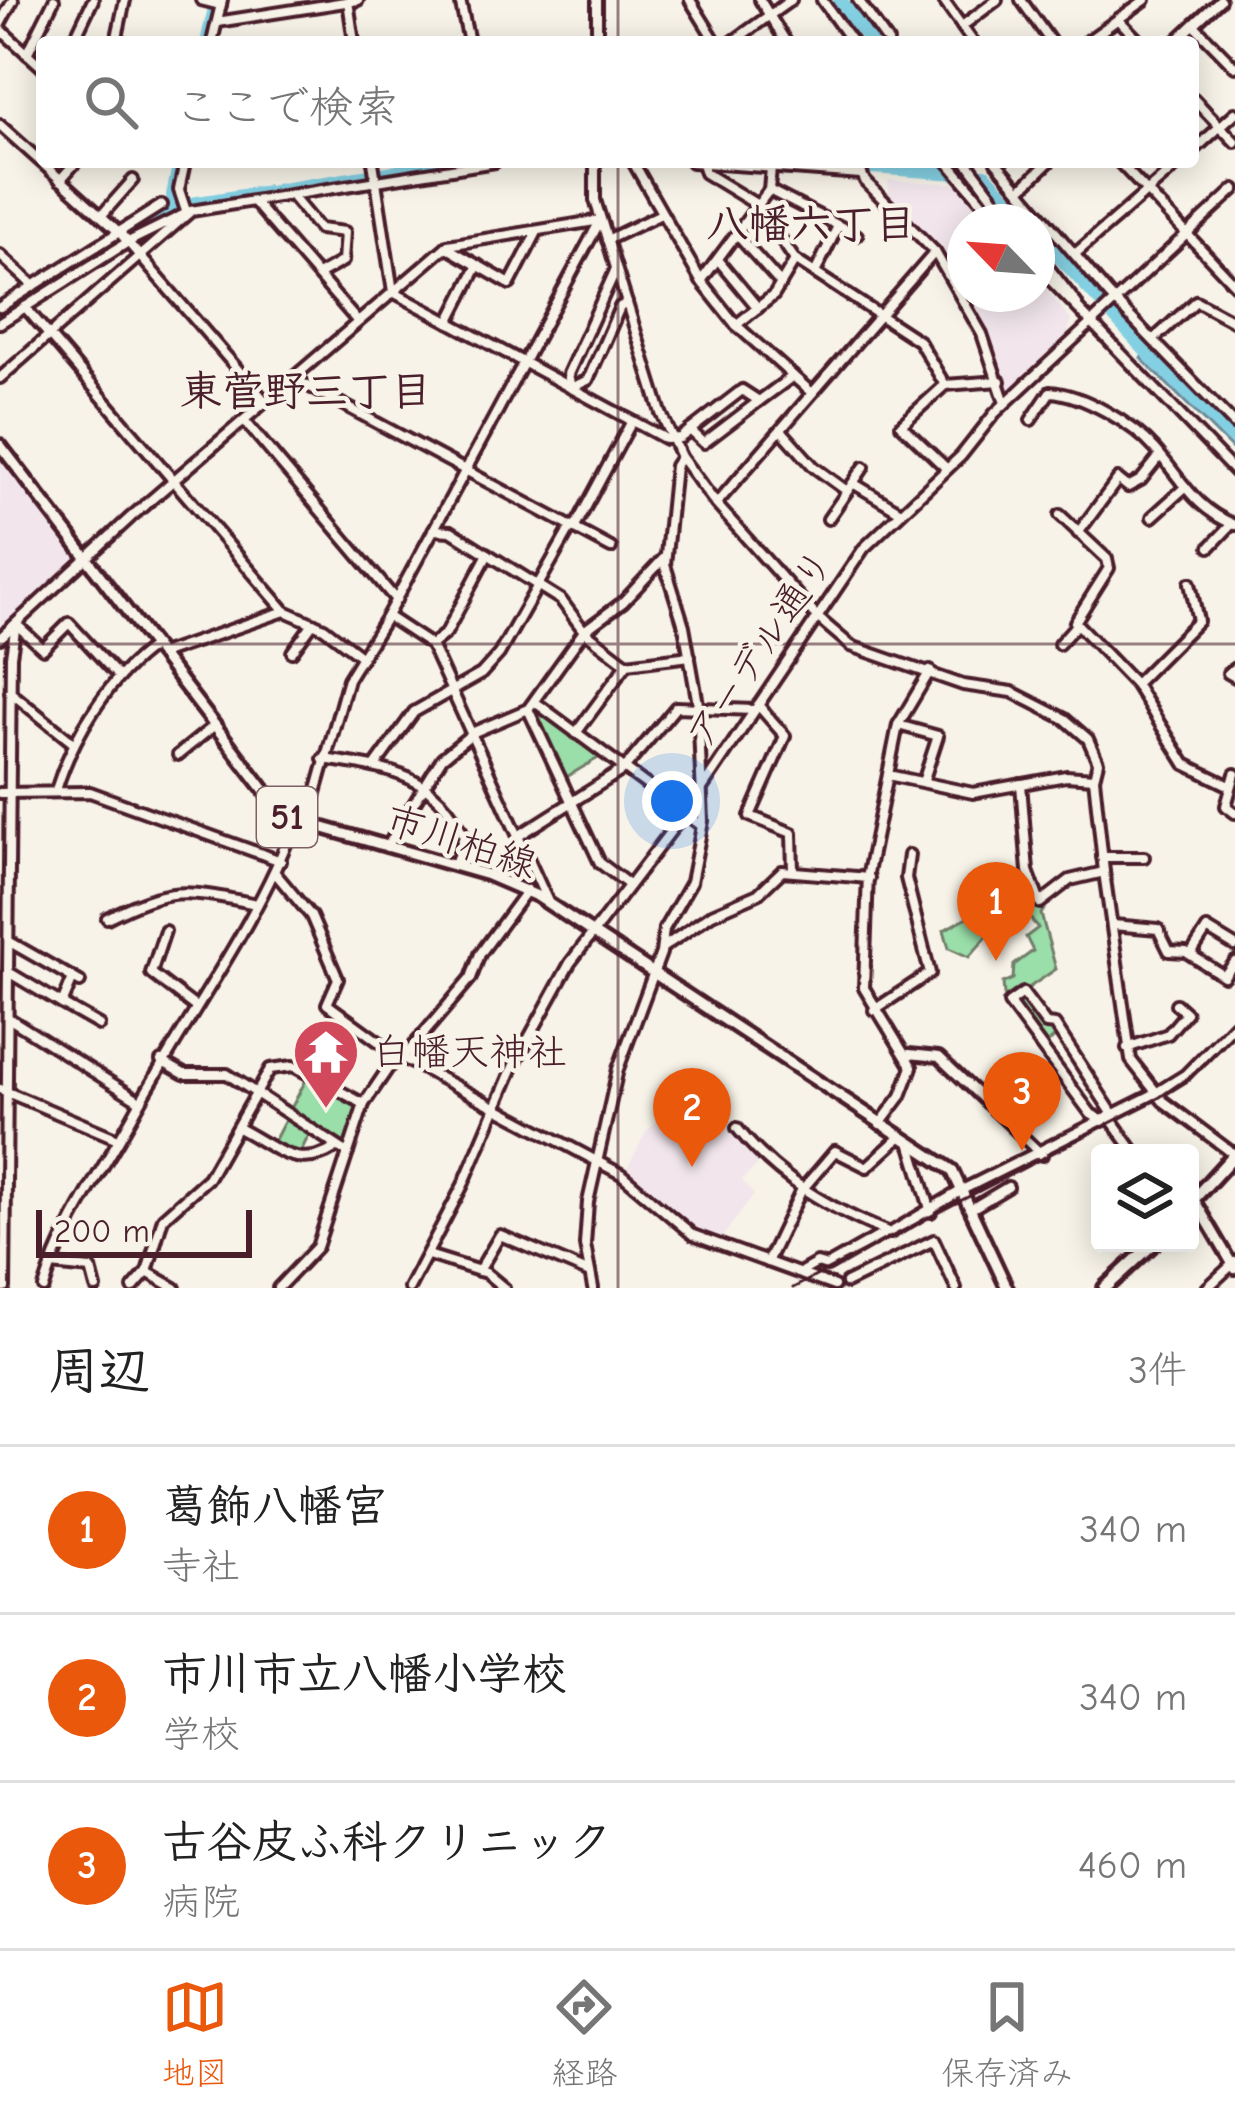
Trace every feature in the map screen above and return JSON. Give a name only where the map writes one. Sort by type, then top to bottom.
[{"type":"highway","points":[[1199,1194],[1235,1155]]},
{"type":"highway","points":[[1105,1288],[1144,1252]]},
{"type":"main road","name":"51","points":[[0,445],[277,809],[301,824]]},
{"type":"main road","name":"市川柏線","points":[[301,824],[455,866],[529,892],[548,904],[952,1170],[1007,1288]]},
{"type":"street","points":[[13,0],[0,24],[36,62]]},
{"type":"street","points":[[27,54],[54,0]]},
{"type":"street","points":[[76,36],[93,0]]},
{"type":"street","points":[[117,36],[125,0]]},
{"type":"street","points":[[201,0],[218,2],[214,36]]},
{"type":"street","points":[[460,0],[469,36]]},
{"type":"street","points":[[597,0],[597,36]]},
{"type":"street","points":[[690,0],[712,36]]},
{"type":"street","points":[[760,0],[782,36]]},
{"type":"street","points":[[740,36],[791,0]]},
{"type":"street","points":[[822,0],[848,36]]},
{"type":"street","points":[[858,0],[884,36]]},
{"type":"street","points":[[943,0],[966,36]]},
{"type":"street","points":[[962,26],[997,0]]},
{"type":"street","points":[[1021,0],[1048,36]]},
{"type":"street","points":[[1095,36],[1145,0]]},
{"type":"street","points":[[1181,36],[1220,0]]},
{"type":"street","points":[[217,22],[351,1],[354,36]]},
{"type":"street","points":[[1118,20],[1134,36]]},
{"type":"street","points":[[1193,25],[1235,67]]},
{"type":"street","points":[[1199,104],[1235,142]]},
{"type":"street","points":[[1199,146],[1235,113]]},
{"type":"street","points":[[0,125],[36,158]]},
{"type":"street","points":[[47,168],[120,233],[265,401]]},
{"type":"street","points":[[60,180],[71,168]]},
{"type":"street","points":[[183,168],[178,190],[187,210]]},
{"type":"street","points":[[374,168],[393,292]]},
{"type":"street","points":[[0,323],[187,210],[457,168]]},
{"type":"street","points":[[596,168],[601,220],[672,440],[716,504],[817,616],[851,646],[963,685],[1012,692],[1081,729],[1098,762],[1094,778],[1127,1014],[1126,1048],[1156,1093],[1235,1155]]},
{"type":"street","points":[[636,168],[701,281],[736,325],[812,393]]},
{"type":"street","points":[[704,168],[759,206],[795,260],[836,282],[919,341],[945,386]]},
{"type":"street","points":[[701,281],[739,237],[769,190],[771,168]]},
{"type":"street","points":[[808,168],[861,174]]},
{"type":"street","points":[[859,168],[935,252],[982,334],[1005,404]]},
{"type":"street","points":[[953,168],[984,204]]},
{"type":"street","points":[[971,168],[998,204]]},
{"type":"street","points":[[1002,168],[1114,303],[1235,425]]},
{"type":"street","points":[[1021,189],[1043,168]]},
{"type":"street","points":[[1125,168],[1235,284]]},
{"type":"street","points":[[1075,254],[1174,168]]},
{"type":"street","points":[[100,216],[133,180]]},
{"type":"street","name":"アーデル通り","points":[[409,1288],[554,991],[590,935],[702,789],[864,548],[947,469],[1005,404],[1235,189]]},
{"type":"street","points":[[769,190],[857,235]]},
{"type":"street","points":[[291,195],[319,229],[346,232],[343,261],[317,275]]},
{"type":"street","points":[[253,201],[358,322]]},
{"type":"street","points":[[0,307],[162,205]]},
{"type":"street","points":[[0,378],[142,258],[187,210]]},
{"type":"street","points":[[607,240],[661,214]]},
{"type":"street","points":[[0,638],[86,557],[446,247],[601,220]]},
{"type":"street","points":[[44,1288],[51,1265],[161,1060],[276,874],[301,824],[348,679],[396,600],[601,220]]},
{"type":"street","points":[[815,273],[838,226]]},
{"type":"street","points":[[446,247],[510,284],[538,230]]},
{"type":"street","points":[[739,237],[781,284]]},
{"type":"street","points":[[716,504],[935,252]]},
{"type":"street","points":[[0,255],[34,286]]},
{"type":"street","points":[[736,325],[781,284],[795,260]]},
{"type":"street","points":[[720,262],[758,308]]},
{"type":"street","points":[[449,322],[478,265]]},
{"type":"street","points":[[571,388],[568,374],[616,268]]},
{"type":"street","points":[[1055,277],[1091,325]]},
{"type":"street","points":[[1055,286],[1235,472]]},
{"type":"street","points":[[393,292],[672,440]]},
{"type":"street","points":[[1153,340],[1196,301],[1235,322]]},
{"type":"street","points":[[571,388],[588,380],[620,307],[627,303]]},
{"type":"street","points":[[25,307],[285,611],[313,623],[362,656]]},
{"type":"street","points":[[690,430],[704,443],[793,376]]},
{"type":"street","points":[[294,378],[611,548]]},
{"type":"street","points":[[947,469],[901,425],[945,386],[982,387],[1000,381]]},
{"type":"street","points":[[672,440],[742,390],[759,400]]},
{"type":"street","points":[[1031,420],[1050,392],[1075,394],[1102,408],[1160,456],[1183,489],[1233,525],[1210,547]]},
{"type":"street","points":[[244,420],[396,600]]},
{"type":"street","points":[[376,766],[414,712],[481,674],[499,654],[632,421]]},
{"type":"street","points":[[781,430],[814,467],[901,512]]},
{"type":"street","points":[[1078,533],[1118,479],[1128,488],[1142,480],[1160,456]]},
{"type":"street","points":[[593,1288],[585,1235],[618,1069],[662,947],[664,929],[691,882],[702,826],[698,704],[665,557],[675,466],[681,457]]},
{"type":"street","points":[[828,519],[864,467]]},
{"type":"street","points":[[1153,517],[1183,489]]},
{"type":"street","points":[[1059,644],[1077,624],[1089,592],[1109,568],[1107,559],[1060,515]]},
{"type":"street","points":[[433,530],[451,531],[561,599],[584,631],[627,664],[690,656]]},
{"type":"street","points":[[430,645],[446,633],[488,554]]},
{"type":"street","points":[[386,848],[421,785],[473,732],[532,706],[584,631],[623,602],[665,557]]},
{"type":"street","points":[[1136,684],[1198,621],[1190,583]]},
{"type":"street","points":[[56,790],[71,742],[118,676],[158,650],[285,611]]},
{"type":"street","points":[[387,616],[430,645],[542,882],[548,904]]},
{"type":"street","points":[[16,623],[43,649],[69,623],[118,676]]},
{"type":"street","points":[[4,1284],[4,1090],[9,1018],[4,989],[8,973],[4,793],[16,623]]},
{"type":"street","points":[[292,652],[313,623]]},
{"type":"street","points":[[1077,624],[1136,684],[1185,764],[1228,785]]},
{"type":"street","points":[[576,733],[627,664]]},
{"type":"street","points":[[1235,668],[1228,674],[1235,677]]},
{"type":"street","points":[[879,1125],[908,1081],[909,1054],[874,1010],[864,988],[868,878],[898,725],[930,671]]},
{"type":"street","points":[[10,692],[71,742]]},
{"type":"street","points":[[532,706],[702,826]]},
{"type":"street","points":[[532,706],[600,862],[629,886]]},
{"type":"street","points":[[520,836],[624,769],[676,707],[756,707],[785,736],[751,816],[792,833],[793,871]]},
{"type":"street","points":[[178,755],[215,725]]},
{"type":"street","points":[[898,725],[938,736],[923,782]]},
{"type":"street","points":[[322,759],[376,766],[446,801],[464,836],[455,866]]},
{"type":"street","points":[[1235,774],[1228,785],[1226,806],[1235,812]]},
{"type":"street","points":[[889,775],[973,794],[1066,776],[1094,778]]},
{"type":"street","points":[[1021,784],[1028,872],[1040,903],[1070,880],[1104,872]]},
{"type":"street","points":[[4,793],[90,792],[281,861]]},
{"type":"street","points":[[874,1010],[930,973],[906,878],[909,855]]},
{"type":"street","points":[[1102,857],[1144,857]]},
{"type":"street","points":[[662,947],[712,914],[758,894],[775,874],[793,871],[868,878]]},
{"type":"street","points":[[276,874],[311,916],[338,979],[327,1004],[400,1056],[599,1161],[693,1235],[834,1287],[847,1286],[934,1240],[956,1288]]},
{"type":"street","points":[[278,1288],[317,1246],[364,1104],[400,1056],[472,978],[480,954],[542,882]]},
{"type":"street","points":[[107,918],[157,893],[190,891],[257,904]]},
{"type":"street","points":[[1113,926],[1158,929],[1169,951],[1191,954],[1224,976],[1235,962]]},
{"type":"street","points":[[1191,954],[1207,928],[1235,946]]},
{"type":"street","points":[[165,931],[151,973],[194,1006]]},
{"type":"street","points":[[6,948],[77,980],[62,1004]]},
{"type":"street","points":[[8,973],[99,1025]]},
{"type":"street","points":[[1046,1024],[1023,993],[1009,1004],[1052,1055],[1091,1114],[1110,1118]]},
{"type":"street","points":[[1126,1048],[1168,1034],[1186,1013],[1176,1004]]},
{"type":"street","points":[[9,1018],[140,1101]]},
{"type":"street","points":[[1031,1035],[1046,1024],[1054,1025],[1129,1144]]},
{"type":"street","points":[[802,1272],[818,1263],[827,1265],[931,1212],[964,1189],[1042,1155],[1156,1093],[1185,1075],[1235,1024]]},
{"type":"street","points":[[909,1054],[939,1057],[1042,1155]]},
{"type":"street","points":[[161,1060],[184,1074],[221,1072],[348,1153]]},
{"type":"street","points":[[133,1288],[147,1272],[164,1218],[208,1178],[276,1065],[293,1066],[364,1104]]},
{"type":"street","points":[[4,1090],[118,1139]]},
{"type":"street","points":[[737,1128],[763,1160],[801,1191],[887,1233]]},
{"type":"street","points":[[240,1129],[296,1161],[315,1161],[335,1148]]},
{"type":"street","points":[[767,1262],[801,1191],[835,1151],[867,1168],[899,1138]]},
{"type":"street","points":[[910,1144],[931,1212]]},
{"type":"street","points":[[971,1209],[1008,1187]]},
{"type":"street","points":[[1199,1212],[1234,1266],[1207,1288]]},
{"type":"street","points":[[479,1271],[500,1235],[591,1273]]},
{"type":"street","points":[[428,1255],[479,1271],[498,1286]]},
{"type":"street","points":[[51,1265],[91,1270],[96,1288]]},
{"type":"street","points":[[147,1272],[175,1288]]},
{"type":"street","points":[[1223,1274],[1225,1288]]},
{"type":"shaded area","points":[[888,180],[958,184],[975,204],[947,204],[947,259],[890,199]]},
{"type":"shaded area","points":[[1055,300],[1071,320],[1067,338],[1003,395],[1002,374],[973,312],[1055,312]]},
{"type":"shaded area","points":[[0,454],[77,555],[0,630]]},
{"type":"shaded area","points":[[688,1094],[716,1102],[761,1161],[742,1180],[754,1195],[717,1244],[691,1229],[625,1172],[647,1130]]},
{"type":"green space","points":[[537,710],[600,757],[563,779],[534,716]]},
{"type":"green space","points":[[1035,898],[1039,906],[1048,903],[1041,914],[1056,969],[1021,993],[1042,1022],[1061,1031],[1045,1046],[1004,995],[1003,983],[1013,979],[1014,965],[1033,951],[1026,937],[1038,928],[1029,917],[999,923],[969,957],[949,948],[944,930],[969,916],[976,919],[1005,904]]},
{"type":"green space","name":"白幡天神社","points":[[309,1074],[364,1104],[348,1153],[310,1133],[296,1161],[272,1145]]},
{"type":"water","points":[[1153,345],[1235,428],[1235,452],[1141,358]]},
{"type":"waterway","points":[[208,36],[217,0]]},
{"type":"waterway","points":[[840,0],[867,36]]},
{"type":"waterway","points":[[179,168],[173,195],[179,206]]},
{"type":"waterway","points":[[0,317],[179,206],[420,168]]},
{"type":"waterway","points":[[886,168],[985,175],[1012,204]]},
{"type":"waterway","points":[[1055,252],[1159,365]]},
{"type":"railway","points":[[793,1288],[1160,1097],[1202,1068],[1235,1034]]},
{"type":"place","name":"葛飾八幡宮","points":[[996,961]]},
{"type":"place","name":"白幡天神社","points":[[326,1111]]},
{"type":"place","name":"古谷皮ふ科クリニック","points":[[1022,1151]]},
{"type":"place","name":"市川市立八幡小学校","points":[[692,1167]]},
{"type":"district","name":"八幡六丁目","points":[[811,224]]},
{"type":"district","name":"東菅野三丁目","points":[[306,391]]}]
